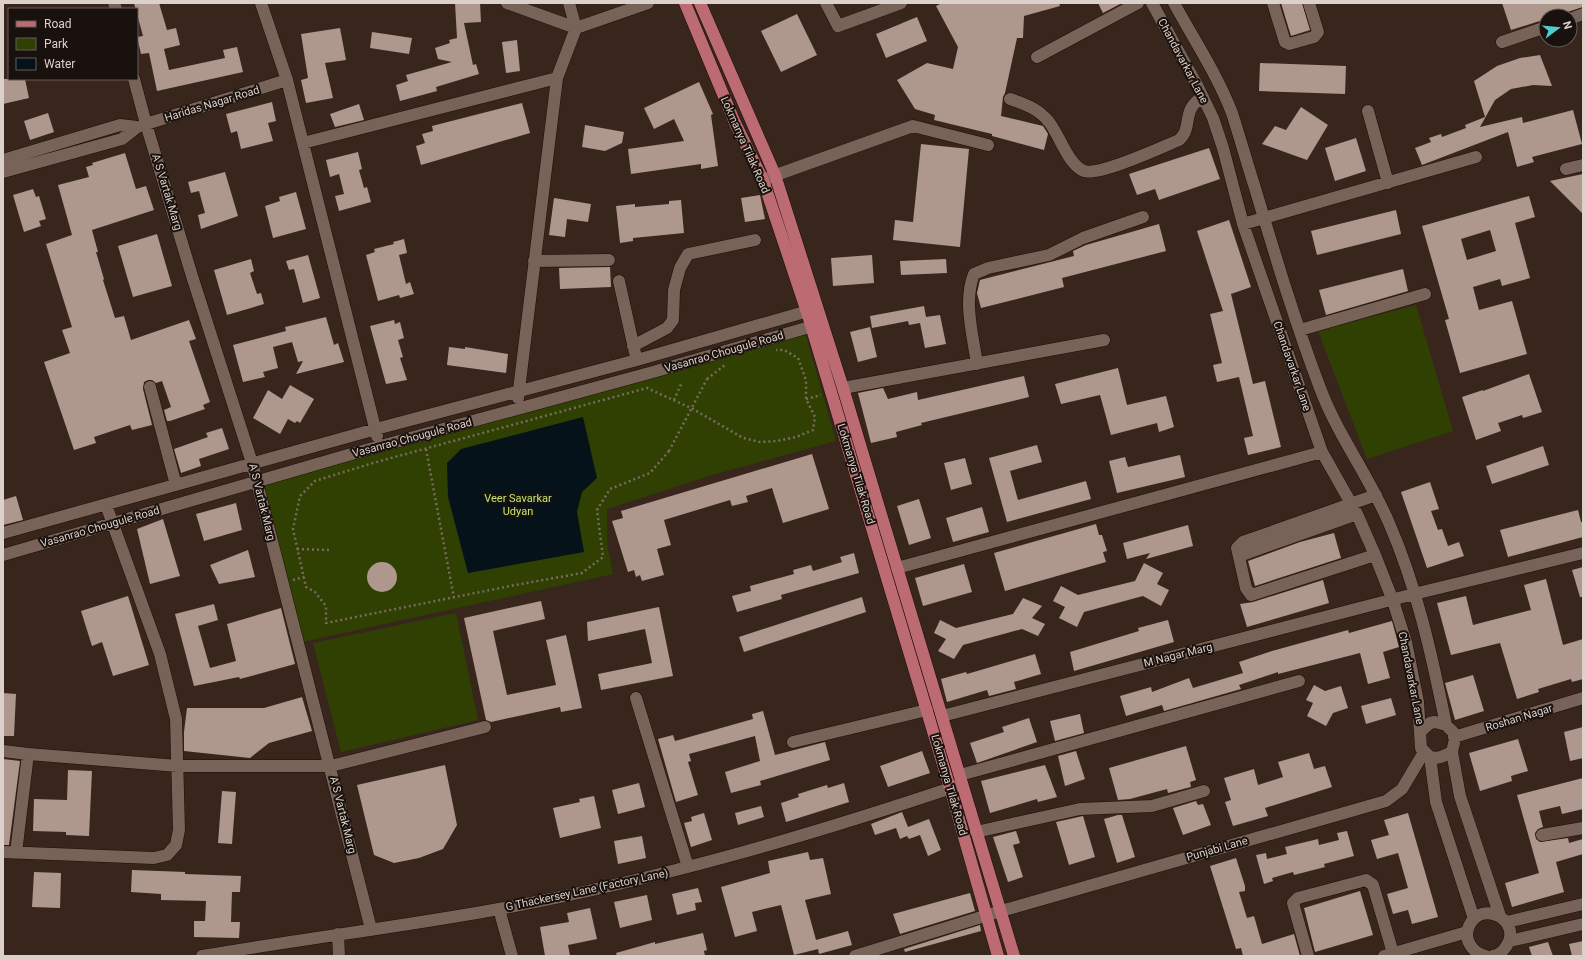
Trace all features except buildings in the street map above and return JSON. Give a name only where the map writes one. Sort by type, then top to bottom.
[{"type":"main road","name":"Lokmanya Tilak Road","points":[[685,3],[735,123],[763,180],[812,310]]},
{"type":"main road","name":"Lokmanya Tilak Road","points":[[700,3],[775,175],[816,325],[998,956]]},
{"type":"main road","name":"Lokmanya Tilak Road","points":[[816,325],[843,388],[1014,956]]},
{"type":"street","points":[[261,3],[287,80],[380,446]]},
{"type":"street","points":[[507,3],[576,28],[648,3]]},
{"type":"street","points":[[518,409],[518,391],[557,78],[576,28],[569,3]]},
{"type":"street","points":[[826,3],[838,26],[901,3]]},
{"type":"street","points":[[1037,57],[1138,3]]},
{"type":"street","name":"Chandavarkar Lane","points":[[1152,3],[1213,118],[1223,148],[1243,224],[1322,452],[1376,555],[1393,600],[1406,642],[1418,702],[1421,731],[1419,742],[1427,754],[1436,802],[1474,919]]},
{"type":"street","name":"Chandavarkar Lane","points":[[1174,3],[1214,71],[1232,114],[1264,219],[1320,389],[1335,423],[1376,495],[1390,524],[1414,594],[1428,641],[1446,725]]},
{"type":"street","points":[[1273,3],[1285,42],[1289,44],[1314,36],[1318,32],[1309,3]]},
{"type":"street","points":[[1502,42],[1538,30]]},
{"type":"street","points":[[303,143],[557,78]]},
{"type":"street","name":"A S Vartak Marg","points":[[134,80],[141,126],[192,276],[252,464],[331,766],[371,929]]},
{"type":"street","name":"Haridas Nagar Road","points":[[3,172],[122,139],[141,126],[287,80]]},
{"type":"street","points":[[1010,99],[1034,108],[1049,122],[1076,165],[1085,171],[1097,171],[1179,140],[1183,136],[1190,109],[1196,101],[1203,97]]},
{"type":"street","points":[[1368,111],[1388,183]]},
{"type":"street","name":"Haridas Nagar Road","points":[[3,160],[120,125],[141,126]]},
{"type":"street","points":[[763,180],[913,126],[988,146]]},
{"type":"street","points":[[1243,224],[1388,183],[1476,156]]},
{"type":"street","points":[[1566,169],[1583,164]]},
{"type":"street","points":[[977,364],[970,319],[971,283],[974,274],[988,268],[1050,255],[1084,238],[1143,217]]},
{"type":"street","points":[[634,346],[667,328],[673,320],[674,290],[680,268],[688,254],[755,240]]},
{"type":"street","points":[[534,261],[609,260]]},
{"type":"street","points":[[619,281],[637,360]]},
{"type":"street","points":[[1300,330],[1425,294]]},
{"type":"street","name":"Vasanrao Chougule Road","points":[[3,533],[376,429],[637,360],[812,310]]},
{"type":"street","name":"Vasanrao Chougule Road","points":[[3,555],[380,446],[518,409],[816,325]]},
{"type":"street","points":[[843,388],[1104,340]]},
{"type":"street","points":[[150,387],[176,485]]},
{"type":"street","points":[[897,568],[1322,452]]},
{"type":"street","points":[[1376,495],[1353,509],[1242,542],[1237,548],[1246,588],[1251,595],[1376,555]]},
{"type":"street","points":[[3,852],[154,858],[168,855],[176,845],[179,830],[176,719],[160,654],[106,505]]},
{"type":"street","name":"M Nagar Marg","points":[[942,716],[1414,594],[1583,553]]},
{"type":"street","name":"G Thackersey Lane (Factory Lane)","points":[[202,956],[499,909],[688,868],[829,828],[950,788],[961,779],[1300,681]]},
{"type":"street","points":[[636,698],[688,868]]},
{"type":"street","name":"Roshan Nagar","points":[[1454,737],[1583,698]]},
{"type":"street","points":[[793,742],[927,710]]},
{"type":"street","name":"Chandavarkar Lane","points":[[1421,731],[1430,723],[1441,722],[1451,728],[1454,737]]},
{"type":"street","points":[[3,751],[178,766],[331,766],[485,727]]},
{"type":"street","points":[[1454,737],[1452,752],[1460,796],[1503,919],[1511,932],[1510,947]]},
{"type":"street","points":[[1427,754],[1441,757],[1452,752]]},
{"type":"street","points":[[16,853],[28,754]]},
{"type":"street","name":"Punjabi Lane","points":[[855,956],[1001,911],[1386,801],[1402,789],[1427,754]]},
{"type":"street","points":[[976,832],[1080,810],[1152,806],[1204,791]]},
{"type":"street","points":[[1542,835],[1583,828]]},
{"type":"street","points":[[1308,956],[1294,913],[1293,903],[1298,898],[1366,880],[1373,885],[1388,955],[1467,936]]},
{"type":"street","points":[[1412,956],[1467,936],[1474,919],[1485,913],[1492,913],[1503,919],[1583,904]]},
{"type":"street","points":[[499,909],[512,956]]},
{"type":"street","points":[[1493,956],[1510,947],[1583,924]]},
{"type":"street","points":[[338,934],[339,956]]},
{"type":"street","points":[[1467,936],[1475,952],[1485,956]]},
{"type":"path","points":[[729,362],[707,379],[693,408],[669,452],[650,472],[610,489],[597,510],[604,557],[582,574],[326,623],[326,606],[315,592],[306,587],[293,529],[300,496],[315,481],[373,463],[647,388],[693,408],[743,438],[760,442],[796,437],[812,430],[815,417],[806,399],[806,380],[798,358],[784,350],[770,351]]},
{"type":"path","points":[[674,400],[682,382]]},
{"type":"path","points":[[426,449],[454,598]]},
{"type":"path","points":[[297,549],[332,550]]},
{"type":"green space","points":[[1416,305],[1453,431],[1367,459],[1318,331]]},
{"type":"green space","name":"Veer Savarkar Udyan","points":[[805,332],[836,441],[712,475],[607,509],[607,542],[613,574],[302,642],[262,485]]},
{"type":"green space","points":[[456,613],[478,720],[341,752],[313,643]]},
{"type":"water","points":[[583,417],[597,478],[582,492],[577,512],[584,552],[468,573],[448,497],[447,463],[461,449]]}]
